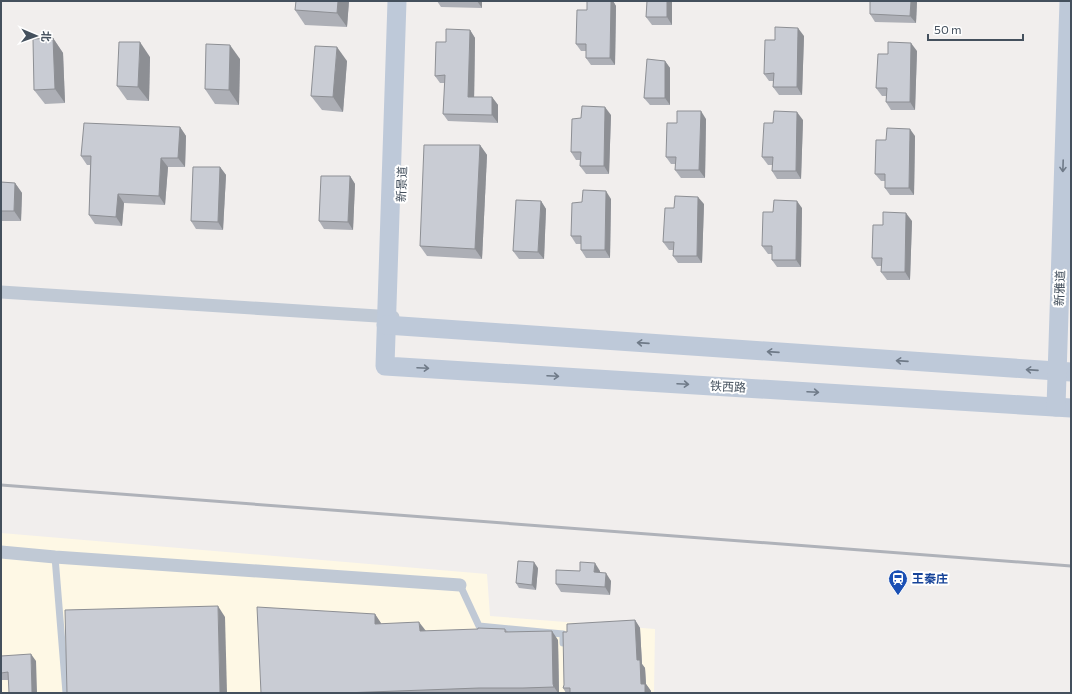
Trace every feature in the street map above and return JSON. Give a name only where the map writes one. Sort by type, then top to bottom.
[{"type":"main road","name":"新景道","points":[[392,321],[398,1]]},
{"type":"main road","name":"新景道","points":[[390,366],[409,1]]},
{"type":"main road","name":"新雅道","points":[[1065,372],[1069,1]]},
{"type":"main road","name":"新雅道","points":[[1064,407],[1071,240]]},
{"type":"main road","points":[[392,321],[1065,372]]},
{"type":"main road","name":"铁西路","points":[[390,366],[1064,407]]},
{"type":"street","points":[[1,292],[392,321]]},
{"type":"street","points":[[1,552],[460,585]]},
{"type":"lane","points":[[55,557],[66,693]]},
{"type":"lane","points":[[460,585],[479,626],[563,634],[564,648]]},
{"type":"shaded area","points":[[1,533],[487,574],[490,616],[655,629],[654,693],[1,693]]},
{"type":"building","points":[[296,1],[338,1],[337,13],[295,10]]},
{"type":"building","points":[[587,1],[611,1],[610,58],[586,58],[586,44],[576,44],[577,10],[587,10]]},
{"type":"building","points":[[647,1],[667,1],[667,17],[646,17]]},
{"type":"building","points":[[870,1],[911,1],[910,16],[870,14]]},
{"type":"building","points":[[775,27],[798,28],[797,87],[773,87],[774,73],[764,74],[765,40],[775,40]]},
{"type":"building","points":[[446,29],[470,30],[468,97],[492,97],[492,115],[443,114],[445,75],[435,76],[436,42],[446,42]]},
{"type":"building","points":[[53,38],[55,89],[34,90],[33,39]]},
{"type":"building","points":[[119,42],[140,42],[138,87],[117,86]]},
{"type":"building","points":[[888,42],[911,43],[910,102],[886,102],[887,88],[876,88],[878,54],[888,54]]},
{"type":"building","points":[[206,44],[230,45],[229,90],[205,89]]},
{"type":"building","points":[[315,46],[337,47],[333,97],[311,96]]},
{"type":"building","points":[[647,59],[665,61],[665,98],[644,98]]},
{"type":"building","points":[[582,106],[605,107],[604,166],[580,166],[581,152],[571,152],[572,119],[581,118]]},
{"type":"building","points":[[677,111],[701,111],[699,170],[675,170],[676,157],[666,157],[667,123],[677,123]]},
{"type":"building","points":[[774,111],[797,112],[796,171],[772,171],[773,157],[762,157],[764,123],[773,123]]},
{"type":"building","points":[[84,123],[180,127],[178,158],[161,158],[159,196],[118,194],[116,217],[89,215],[91,156],[81,156]]},
{"type":"building","points":[[887,128],[910,129],[909,188],[885,188],[885,174],[875,174],[876,140],[886,140]]},
{"type":"building","points":[[424,145],[480,145],[475,249],[420,246]]},
{"type":"building","points":[[193,167],[220,167],[218,222],[191,221]]},
{"type":"building","points":[[321,176],[350,176],[348,222],[319,221]]},
{"type":"building","points":[[1,182],[15,183],[14,211],[1,211]]},
{"type":"building","points":[[583,190],[606,191],[605,250],[581,250],[581,236],[571,236],[572,203],[582,202]]},
{"type":"building","points":[[675,196],[698,197],[697,256],[673,256],[674,242],[663,242],[665,208],[674,208]]},
{"type":"building","points":[[516,200],[541,201],[538,252],[513,251]]},
{"type":"building","points":[[774,200],[797,201],[796,260],[772,260],[772,246],[762,246],[763,212],[773,212]]},
{"type":"building","points":[[883,212],[906,213],[905,272],[881,272],[882,258],[872,258],[873,225],[883,225]]},
{"type":"building","points":[[518,561],[534,562],[532,585],[516,583]]},
{"type":"building","points":[[580,562],[595,563],[594,572],[606,573],[605,587],[556,584],[556,570],[580,571]]},
{"type":"building","points":[[218,606],[220,693],[67,693],[65,610]]},
{"type":"building","points":[[257,607],[375,614],[375,624],[419,622],[420,631],[478,628],[505,629],[505,632],[552,631],[554,687],[343,693],[261,693]]},
{"type":"building","points":[[635,620],[637,660],[640,660],[641,684],[645,684],[645,693],[570,693],[570,688],[563,688],[563,632],[567,632],[567,624]]},
{"type":"building","points":[[31,654],[32,693],[9,693],[8,672],[1,673],[1,656]]},
{"type":"railway","points":[[1,485],[1071,566]]},
{"type":"place","name":"王秦庄","points":[[898,596]]}]
